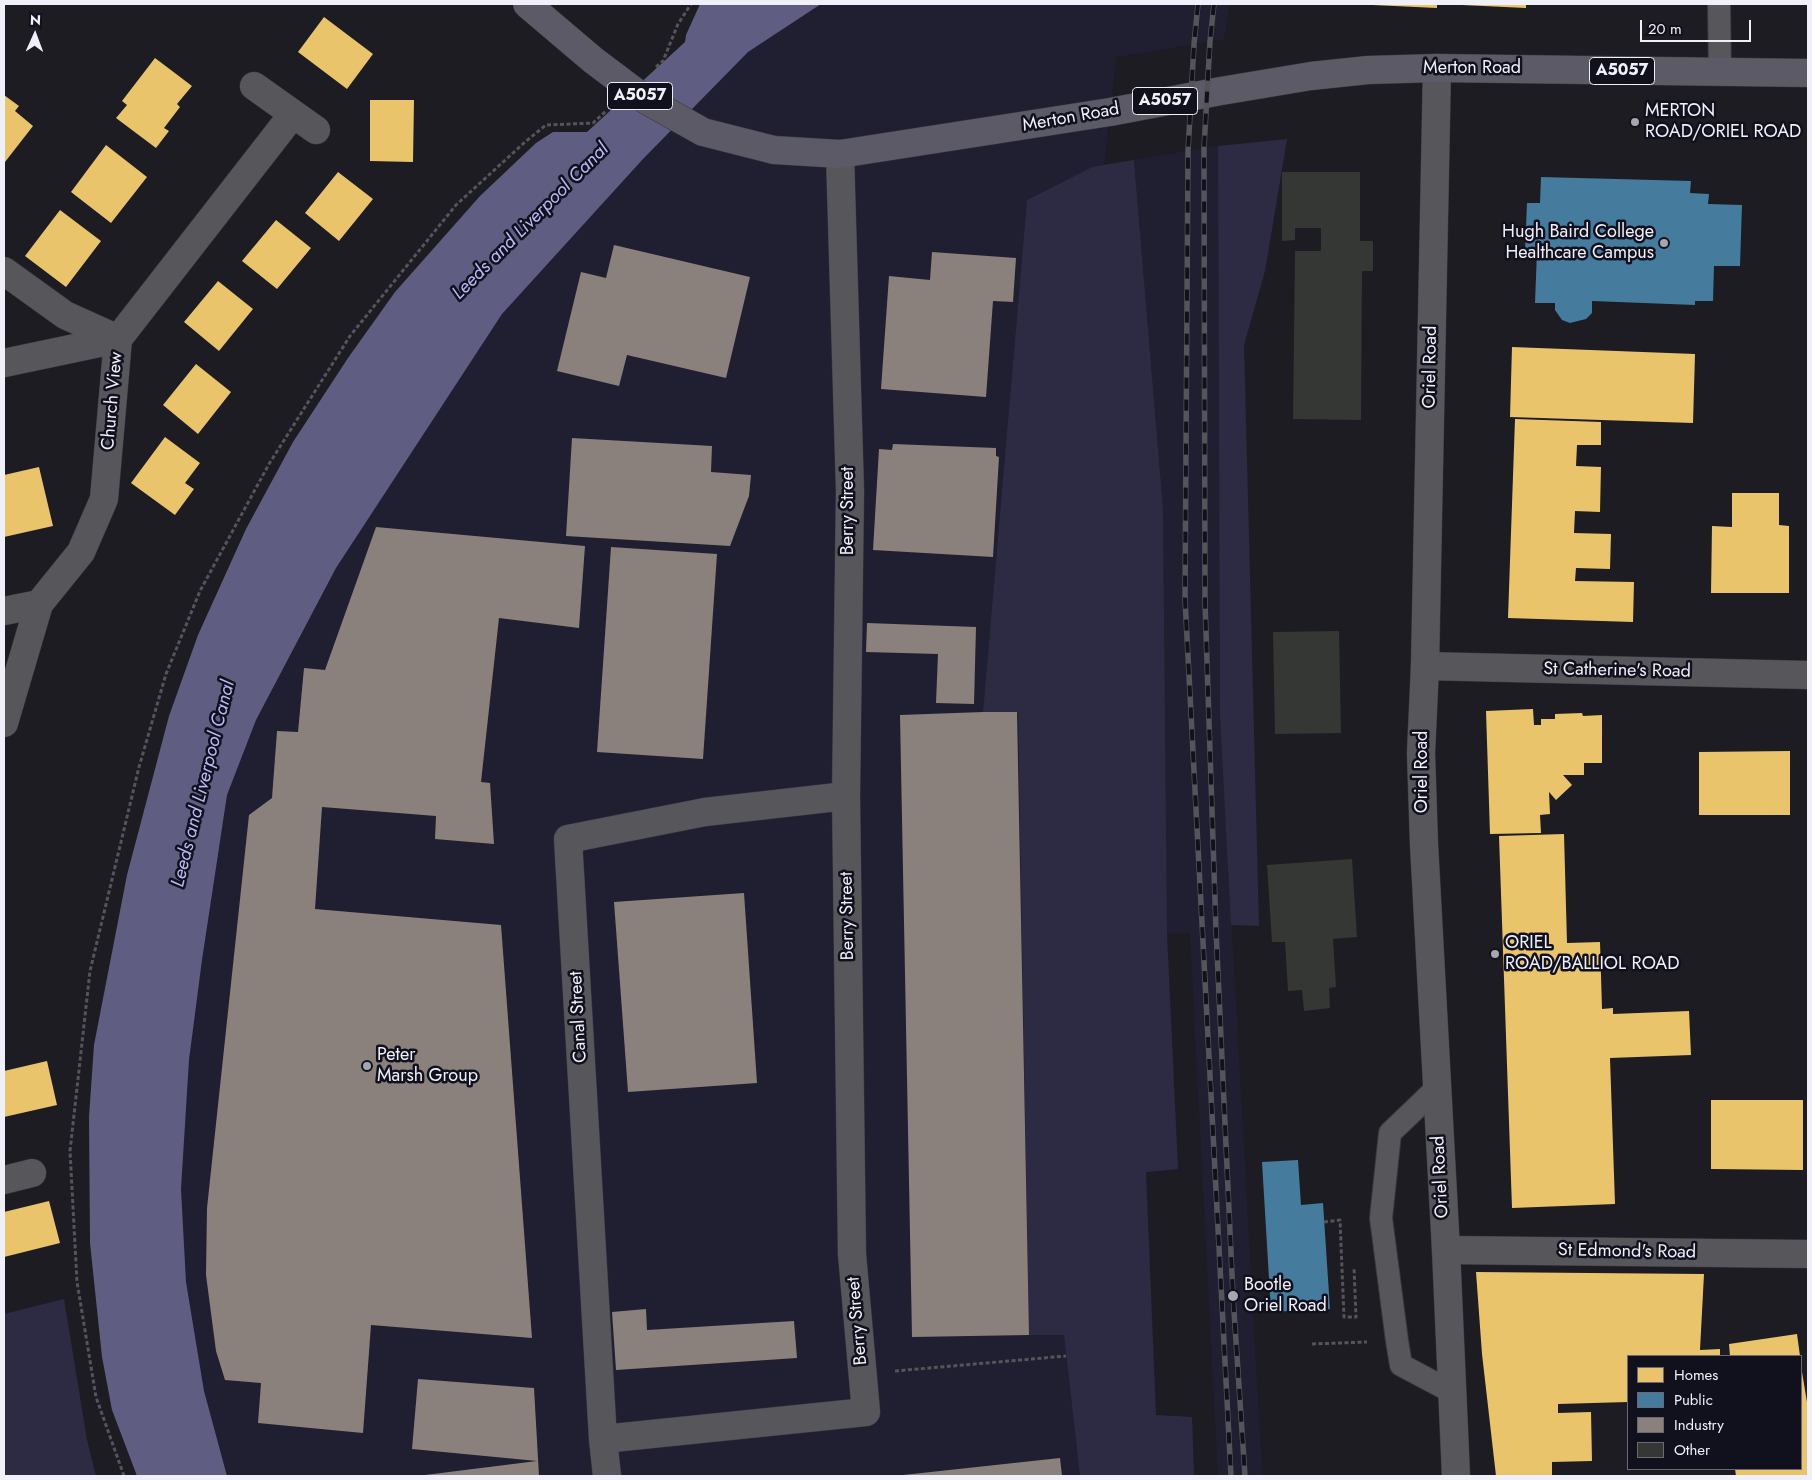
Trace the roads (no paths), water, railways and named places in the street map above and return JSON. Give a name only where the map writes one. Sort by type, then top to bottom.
[{"type":"main road","name":"Merton Road","points":[[527,4],[593,60],[646,100],[703,132],[774,150],[840,154],[1100,114],[1311,76],[1368,70],[1437,68],[1808,74]]},
{"type":"street","name":"Oriel Road","points":[[1437,68],[1425,666],[1421,753],[1456,1476]]},
{"type":"street","points":[[254,86],[316,130]]},
{"type":"street","name":"Church View","points":[[4,723],[39,604],[81,552],[104,499],[118,339],[293,114]]},
{"type":"street","name":"Berry Street","points":[[603,1439],[866,1412],[852,1254],[846,796],[850,490],[840,154]]},
{"type":"street","points":[[4,271],[66,315],[118,339]]},
{"type":"street","points":[[4,363],[118,339]]},
{"type":"street","points":[[4,611],[39,604]]},
{"type":"street","name":"St Catherine's Road","points":[[1425,666],[1808,675]]},
{"type":"street","name":"Canal Street","points":[[607,1476],[603,1439],[568,839],[704,812],[846,796]]},
{"type":"street","points":[[4,1180],[32,1174]]},
{"type":"street","name":"St Edmond's Road","points":[[1446,1250],[1808,1254]]},
{"type":"lane","points":[[1719,4],[1720,72]]},
{"type":"lane","points":[[1436,1088],[1390,1133],[1381,1218],[1401,1365],[1452,1392]]},
{"type":"water","name":"Leeds and Liverpool Canal","points":[[700,4],[821,4],[748,52],[643,159],[502,314],[336,568],[256,720],[227,795],[189,1060],[181,1189],[186,1282],[204,1391],[227,1476],[137,1476],[112,1410],[102,1357],[90,1243],[89,1117],[94,1045],[127,875],[169,716],[198,635],[246,529],[293,442],[348,358],[395,292],[480,196],[536,143],[553,132],[587,132],[685,42],[686,35]]},
{"type":"railway","points":[[1198,4],[1188,151],[1185,599],[1231,1476]]},
{"type":"railway","points":[[1214,4],[1204,148],[1205,602],[1216,930],[1233,1296],[1245,1476]]},
{"type":"place","name":"MERTON ROAD/ORIEL ROAD","points":[[1635,122]]},
{"type":"place","name":"Hugh Baird College Healthcare Campus","points":[[1664,243]]},
{"type":"place","name":"ORIEL ROAD/BALLIOL ROAD","points":[[1495,954]]},
{"type":"place","name":"Peter Marsh Group","points":[[367,1066]]},
{"type":"place","name":"Bootle Oriel Road","points":[[1233,1296]]}]
